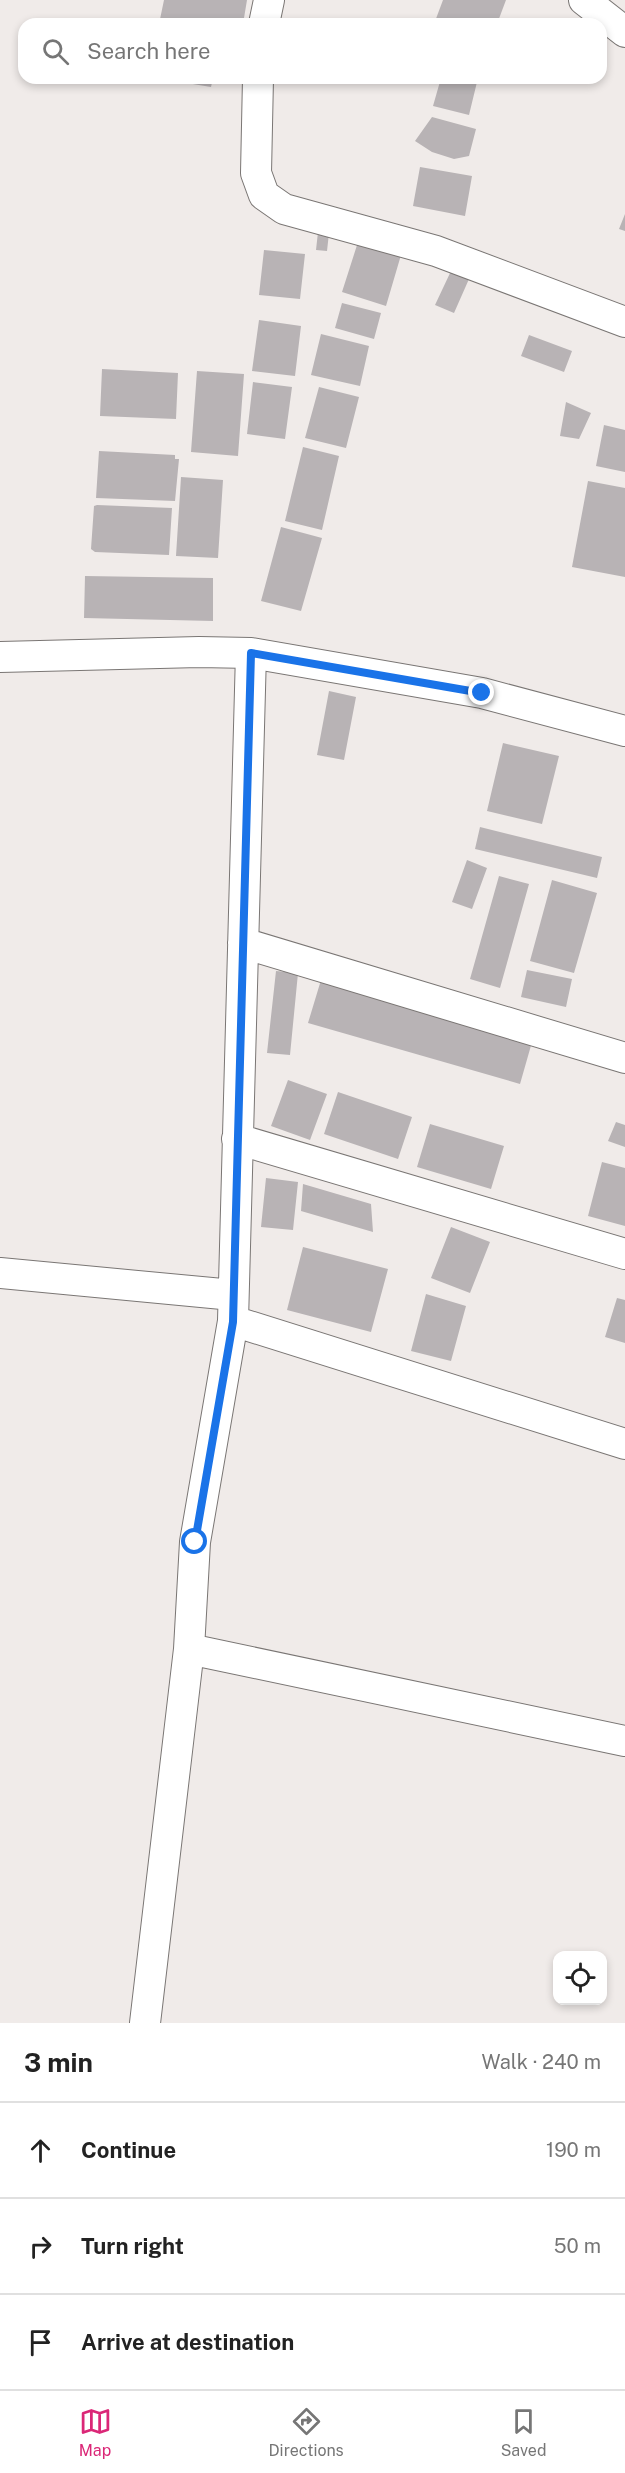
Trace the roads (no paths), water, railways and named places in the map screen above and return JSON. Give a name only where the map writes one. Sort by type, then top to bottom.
[{"type":"street","points":[[265,18],[269,0]]},
{"type":"street","points":[[584,0],[625,32]]},
{"type":"street","points":[[258,84],[256,173],[264,195],[284,209],[436,250],[625,322]]},
{"type":"street","points":[[0,657],[199,652],[251,653],[482,693],[625,731]]},
{"type":"street","points":[[145,2023],[189,1649],[195,1542],[233,1308],[251,653]]},
{"type":"street","points":[[243,943],[625,1058]]},
{"type":"street","points":[[237,1139],[625,1254]]},
{"type":"street","points":[[0,1273],[233,1308],[625,1444]]},
{"type":"street","points":[[189,1649],[625,1741]]}]
